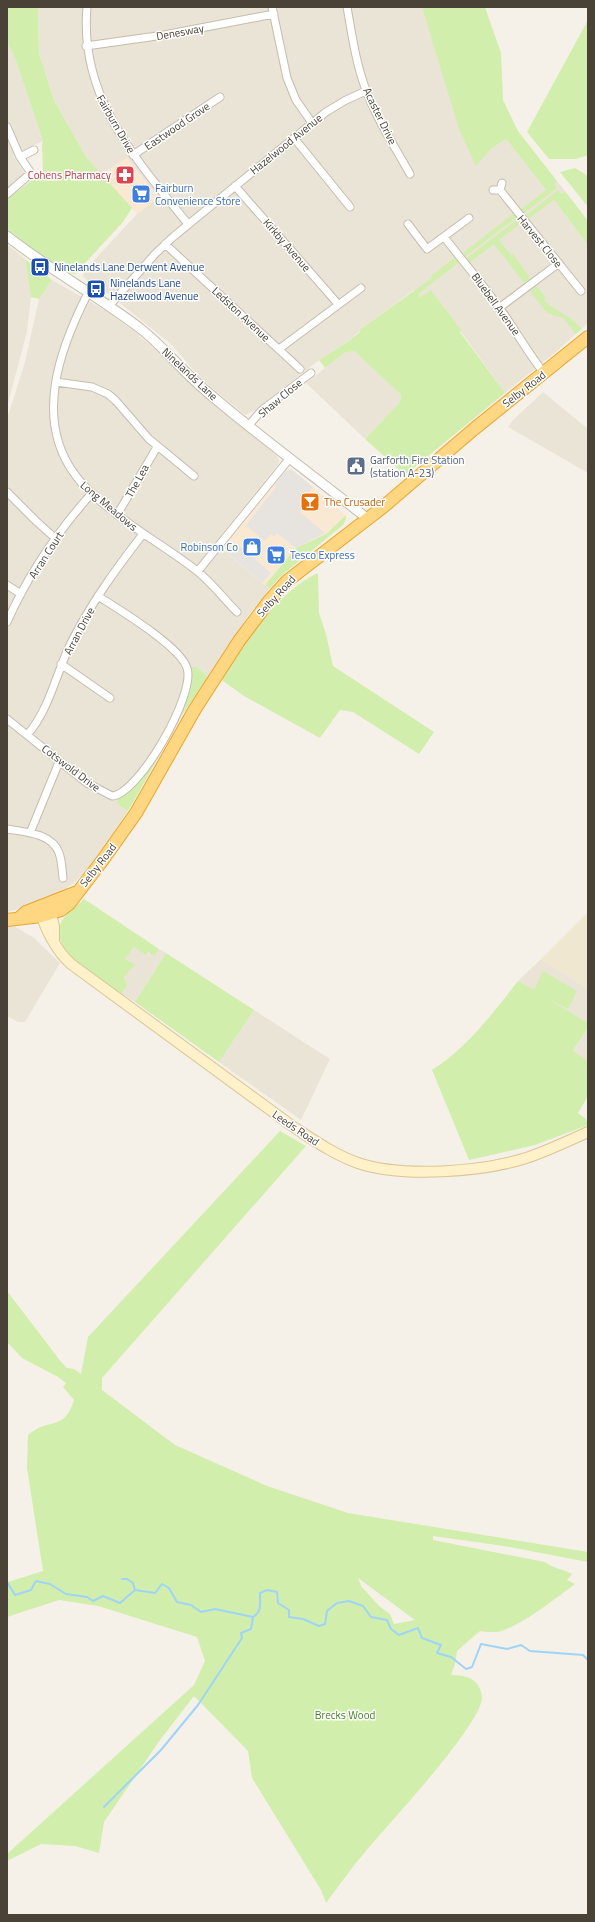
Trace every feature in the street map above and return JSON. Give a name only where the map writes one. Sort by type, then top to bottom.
[{"type":"highway","name":"Selby Road","points":[[13,919],[26,912],[65,907],[76,892],[96,870],[136,813],[213,680],[239,641],[269,601],[296,574],[368,519],[474,429],[588,337]]},
{"type":"main road","name":"Leeds Road","points":[[45,910],[55,929],[54,940],[61,954],[74,967],[295,1128],[337,1154],[360,1164],[402,1172],[491,1166],[526,1158],[588,1132]]},
{"type":"street","name":"Fairburn Drive","points":[[86,7],[86,46],[90,68],[97,90],[133,155],[188,224]]},
{"type":"street","name":"Acaster Drive","points":[[347,7],[358,64],[366,91],[377,115],[410,174]]},
{"type":"street","name":"Denesway","points":[[86,46],[164,35],[273,11]]},
{"type":"street","points":[[273,11],[287,78],[296,100],[312,123]]},
{"type":"street","name":"Hazelwood Avenue","points":[[109,306],[165,244],[188,224],[312,123],[335,106],[366,91]]},
{"type":"street","name":"Eastwood Grove","points":[[133,155],[220,97]]},
{"type":"street","points":[[7,128],[20,157],[30,173],[7,194]]},
{"type":"street","points":[[294,138],[350,207]]},
{"type":"street","points":[[20,157],[34,150]]},
{"type":"street","name":"Kirkby Avenue","points":[[235,186],[338,304]]},
{"type":"street","name":"Harvest Close","points":[[498,187],[581,291]]},
{"type":"street","points":[[408,224],[426,248],[444,237],[469,218]]},
{"type":"street","name":"Ninelands Lane","points":[[7,236],[37,260],[109,306],[153,339],[204,389],[368,519]]},
{"type":"street","name":"Bluebell Avenue","points":[[444,237],[500,308],[522,340],[525,349],[544,374]]},
{"type":"street","name":"Ledston Avenue","points":[[165,244],[300,369]]},
{"type":"street","points":[[500,308],[559,263]]},
{"type":"street","points":[[279,349],[360,288]]},
{"type":"street","name":"Long Meadows","points":[[88,293],[64,345],[56,382],[54,418],[59,445],[71,469],[92,493],[117,515],[198,571],[237,612]]},
{"type":"street","name":"Shaw Close","points":[[250,425],[262,410],[311,373]]},
{"type":"street","points":[[56,382],[92,387],[108,394],[156,447],[194,476]]},
{"type":"street","name":"The Lea","points":[[117,515],[156,447]]},
{"type":"street","points":[[198,571],[290,458]]},
{"type":"street","points":[[7,492],[36,521],[56,538]]},
{"type":"street","name":"Arran Court","points":[[7,622],[21,594],[56,538],[67,522],[92,493]]},
{"type":"street","name":"Arran Drive","points":[[27,735],[43,712],[61,664],[83,621],[119,564],[143,534]]},
{"type":"street","points":[[7,585],[21,594]]},
{"type":"street","name":"Cotswold Drive","points":[[7,719],[59,762],[97,790],[112,796],[119,794],[145,767],[161,745],[176,716],[186,688],[188,673],[187,667],[179,656],[148,629],[98,596]]},
{"type":"street","points":[[61,664],[110,698]]},
{"type":"street","points":[[30,833],[43,797],[59,762]]},
{"type":"street","points":[[7,829],[30,833],[46,838],[54,844],[60,853],[64,878]]},
{"type":"shaded area","points":[[38,7],[422,7],[476,165],[491,149],[506,139],[546,190],[557,181],[565,191],[554,200],[588,245],[588,323],[557,351],[505,393],[431,290],[420,297],[414,290],[359,330],[360,331],[343,345],[319,360],[254,411],[245,415],[201,379],[172,345],[110,295],[83,277],[84,271],[137,214],[158,197],[127,158],[100,175],[86,157],[54,100],[39,53]]},
{"type":"shaded area","points":[[7,42],[15,58],[43,141],[13,155],[25,174],[7,191]]},
{"type":"shaded area","points":[[127,158],[158,198],[137,214],[100,175]]},
{"type":"shaded area","points":[[7,244],[25,259],[31,297],[27,332],[7,407]]},
{"type":"shaded area","points":[[52,280],[108,312],[134,331],[163,356],[196,389],[277,456],[279,463],[215,543],[269,589],[248,616],[208,677],[197,667],[191,668],[190,691],[182,715],[161,753],[117,804],[128,811],[92,865],[75,882],[55,896],[31,906],[7,912],[7,419],[25,362],[39,299]]},
{"type":"shaded area","points":[[354,351],[401,395],[400,402],[365,439],[306,383],[344,353]]},
{"type":"shaded area","points":[[543,392],[588,429],[588,473],[508,427],[513,420]]},
{"type":"shaded area","points":[[291,469],[346,515],[326,534],[296,548],[265,585],[222,549],[287,470]]},
{"type":"shaded area","points":[[291,469],[313,487],[306,495],[306,499],[302,505],[304,507],[300,512],[325,533],[296,548],[277,533],[274,537],[271,534],[265,541],[246,525],[277,486],[275,484],[287,470]]},
{"type":"shaded area","points":[[235,542],[271,573],[262,583],[226,552]]},
{"type":"shaded area","points":[[588,912],[588,989],[541,959]]},
{"type":"shaded area","points":[[14,926],[34,938],[60,963],[25,1022],[18,1022],[7,1016],[7,927]]},
{"type":"shaded area","points":[[134,947],[154,955],[159,949],[166,953],[135,1002],[122,994],[127,985],[124,977],[129,970],[125,959]]},
{"type":"shaded area","points":[[541,959],[588,989],[588,1023],[518,981]]},
{"type":"shaded area","points":[[254,1010],[330,1059],[301,1120],[219,1062]]},
{"type":"shaded area","points":[[588,1028],[588,1061],[573,1052]]},
{"type":"green space","points":[[7,7],[38,7],[39,53],[54,100],[86,157],[132,208],[123,222],[75,274],[67,272],[49,262],[7,229],[7,199],[43,172],[43,141],[15,58],[7,42]]},
{"type":"green space","points":[[422,7],[485,7],[501,53],[503,100],[518,131],[557,181],[554,184],[557,188],[523,214],[520,210],[546,190],[506,139],[491,149],[476,166],[459,129]]},
{"type":"green space","points":[[588,20],[588,155],[576,159],[549,159],[527,132]]},
{"type":"green space","points":[[575,168],[588,176],[588,207],[560,172]]},
{"type":"green space","points":[[558,190],[561,194],[565,191],[588,221],[588,245],[554,200],[528,219],[525,216]]},
{"type":"green space","points":[[514,213],[517,217],[466,256],[463,253]]},
{"type":"green space","points":[[518,219],[521,223],[499,240],[511,255],[513,254],[530,278],[524,283],[494,244],[470,262],[467,258]]},
{"type":"green space","points":[[455,257],[458,263],[418,294],[420,297],[431,290],[505,393],[405,475],[365,439],[400,402],[401,395],[354,351],[344,353],[325,368],[319,360],[343,345],[360,332],[359,330],[432,278],[431,276]]},
{"type":"green space","points":[[25,259],[52,280],[39,299],[31,297]]},
{"type":"green space","points":[[537,286],[546,298],[544,300],[549,305],[570,318],[582,329],[576,334],[563,318],[547,313],[530,291]]},
{"type":"green space","points":[[346,515],[343,525],[281,576],[269,589],[265,585],[296,548],[326,534]]},
{"type":"green space","points":[[318,573],[319,613],[326,634],[333,666],[434,732],[419,754],[353,712],[340,710],[320,738],[244,696],[223,681],[222,678],[242,649],[276,605],[303,581]]},
{"type":"green space","points":[[191,667],[197,667],[208,677],[182,715],[190,691]]},
{"type":"green space","points":[[161,753],[128,811],[117,804],[118,798],[129,789]]},
{"type":"green space","points":[[84,899],[159,949],[154,956],[148,952],[146,955],[134,947],[125,959],[135,965],[124,977],[127,985],[122,994],[78,964],[62,944],[59,932],[62,921],[69,912]]},
{"type":"green space","points":[[166,953],[254,1010],[219,1062],[135,1002]]},
{"type":"green space","points":[[543,971],[577,991],[568,1009],[545,997],[588,1023],[588,1028],[573,1051],[588,1061],[588,1096],[578,1113],[586,1119],[588,1125],[535,1145],[469,1160],[432,1070],[457,1051],[479,1029],[518,981],[534,990]]},
{"type":"green space","name":"Brecks Wood","points":[[280,1131],[306,1146],[102,1378],[102,1390],[175,1445],[267,1486],[348,1513],[588,1552],[588,1562],[504,1546],[433,1536],[433,1540],[545,1562],[551,1566],[572,1574],[567,1580],[575,1584],[520,1623],[499,1632],[480,1631],[457,1651],[455,1664],[451,1675],[467,1677],[475,1681],[482,1696],[479,1709],[468,1728],[452,1750],[412,1799],[360,1858],[326,1903],[321,1890],[252,1778],[248,1751],[194,1696],[160,1740],[104,1822],[99,1853],[75,1846],[41,1844],[7,1861],[7,1854],[194,1685],[205,1661],[197,1637],[98,1606],[59,1600],[7,1617],[7,1580],[8,1582],[43,1571],[27,1468],[28,1435],[43,1426],[61,1420],[70,1410],[74,1400],[63,1387],[66,1383],[58,1377],[22,1358],[7,1342],[7,1291],[62,1363],[67,1368],[74,1369],[81,1374],[88,1337]],"holes":[[[358,1578],[415,1620],[394,1624],[390,1614],[379,1606],[361,1586]]]},
{"type":"waterway","points":[[122,1579],[127,1579],[133,1583],[135,1590]]},
{"type":"waterway","points":[[7,1582],[15,1595],[31,1590],[36,1581],[50,1584],[66,1594],[87,1597],[93,1601],[103,1596],[120,1603],[135,1590],[155,1593],[162,1584],[169,1588],[177,1602],[191,1605],[201,1612],[215,1609],[253,1617],[259,1610],[260,1593],[267,1590],[277,1592],[278,1603],[289,1610],[289,1617],[303,1619],[319,1626],[325,1624],[327,1611],[337,1603],[349,1601],[363,1606],[371,1617],[387,1620],[391,1629],[399,1635],[418,1628],[422,1638],[441,1645],[437,1653],[451,1657],[466,1669],[472,1667],[481,1644],[507,1649],[521,1645],[530,1651],[583,1655],[588,1660]]},
{"type":"waterway","points":[[104,1807],[161,1750],[198,1705],[242,1638],[241,1633],[251,1629],[253,1617]]},
{"type":"place","name":"Cohens Pharmacy","points":[[125,175]]},
{"type":"place","name":"Fairburn Convenience Store","points":[[141,194]]},
{"type":"place","name":"Ninelands Lane Derwent Avenue","points":[[40,267]]},
{"type":"place","name":"Ninelands Lane Hazelwood Avenue","points":[[96,289]]},
{"type":"place","name":"Garforth Fire Station (station A-23)","points":[[356,466]]},
{"type":"place","name":"The Crusader","points":[[310,502]]},
{"type":"place","name":"Robinson Co","points":[[252,547]]},
{"type":"place","name":"Tesco Express","points":[[276,555]]}]
